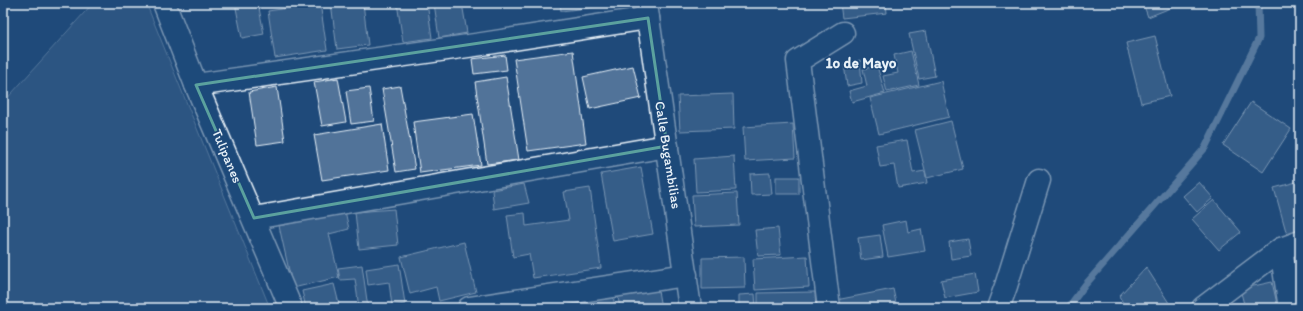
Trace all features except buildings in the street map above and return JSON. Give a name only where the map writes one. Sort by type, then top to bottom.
[{"type":"street","name":"Tulipanes","points":[[164,3],[196,85],[254,218],[291,308]]},
{"type":"street","points":[[196,85],[482,44],[647,10]]},
{"type":"street","name":"Calle Bugambilias","points":[[647,10],[690,308]]},
{"type":"street","points":[[829,308],[798,61],[843,33]]},
{"type":"street","points":[[254,218],[667,146]]},
{"type":"street","points":[[998,308],[1039,180]]},
{"type":"street","points":[[1203,308],[1290,245]]},
{"type":"street","points":[[1290,245],[1290,308]]},
{"type":"street","points":[[469,308],[686,275]]},
{"type":"highlighted area","points":[[648,18],[667,146],[254,218],[196,85]]},
{"type":"shaded area","points":[[93,3],[146,3],[270,308],[3,308],[3,103]]},
{"type":"waterway","points":[[1068,308],[1085,285],[1205,148],[1259,38],[1258,3]]},
{"type":"district","name":"1o de Mayo","points":[[861,63]]}]
